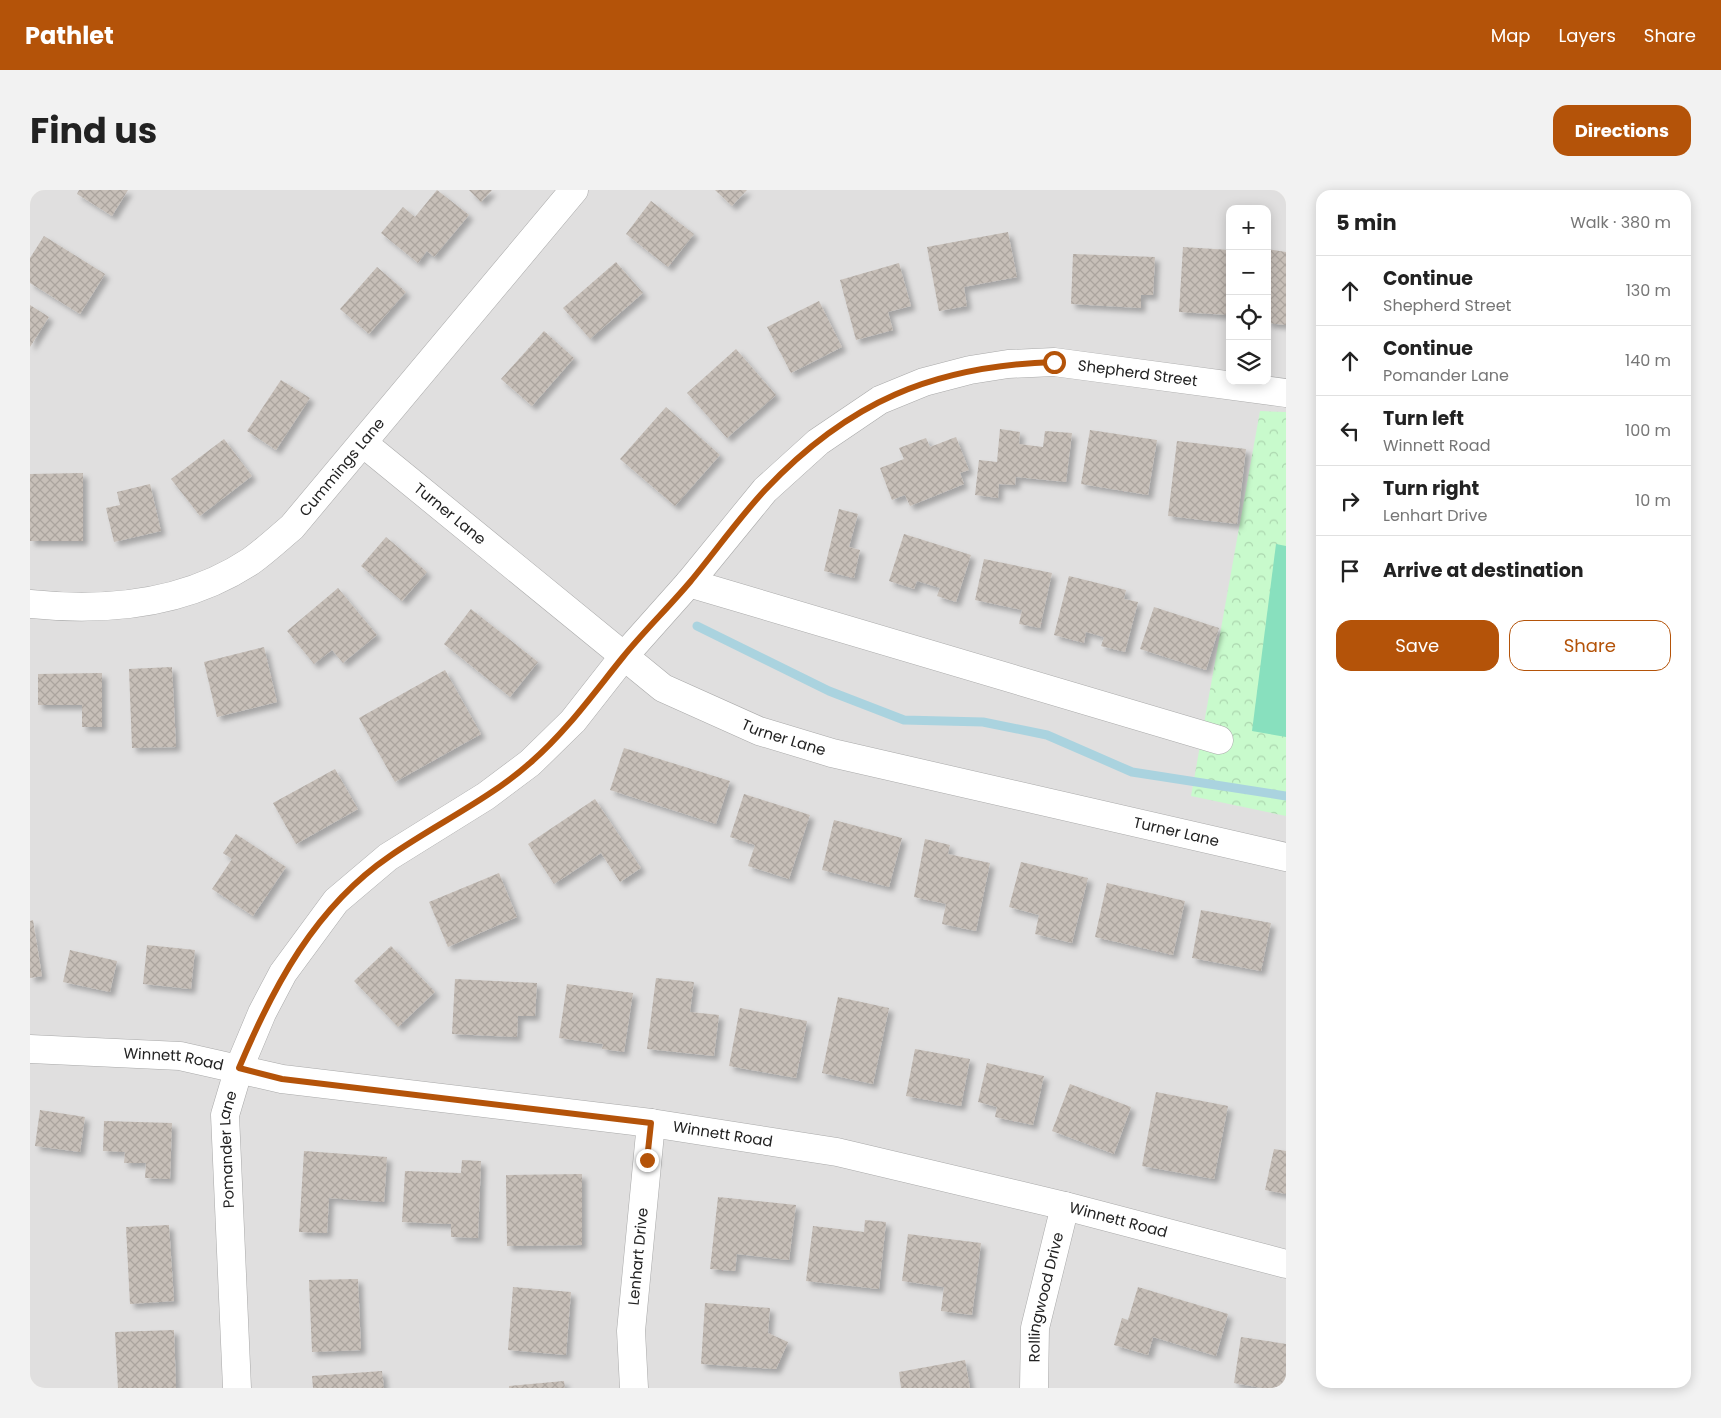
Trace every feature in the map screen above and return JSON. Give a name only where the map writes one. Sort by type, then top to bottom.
[{"type":"street","name":"Cummings Lane","points":[[30,604],[59,607],[114,606],[167,599],[210,584],[252,560],[292,527],[574,190]]},
{"type":"street","name":"Shepherd Street","points":[[624,656],[689,583],[764,490],[818,442],[880,400],[924,382],[970,370],[1008,364],[1054,362],[1286,393]]},
{"type":"street","name":"Turner Lane","points":[[363,443],[663,688],[743,725],[832,754],[1286,857]]},
{"type":"street","points":[[689,583],[1220,740]]},
{"type":"street","name":"Pomander Lane","points":[[237,1388],[225,1115],[239,1068],[262,1013],[283,973],[336,901],[388,857],[486,796],[530,763],[573,721],[624,656]]},
{"type":"street","name":"Winnett Road","points":[[30,1049],[180,1056],[282,1079],[651,1123],[837,1152],[1065,1206],[1286,1264]]},
{"type":"street","name":"Lenhart Drive","points":[[634,1388],[631,1331],[651,1123]]},
{"type":"street","name":"Rollingwood Drive","points":[[1034,1388],[1035,1328],[1065,1206]]},
{"type":"shaded area","points":[[30,190],[1286,190],[1286,1388],[30,1388]]},
{"type":"green space","points":[[1260,411],[1286,412],[1286,816],[1191,796]]},
{"type":"green space","points":[[1276,544],[1286,546],[1286,737],[1252,731]]},
{"type":"building","points":[[79,190],[128,190],[112,216],[77,194]]},
{"type":"building","points":[[437,190],[469,215],[434,257],[427,251],[418,263],[381,233],[403,207],[415,217]]},
{"type":"building","points":[[469,190],[492,190],[481,202]]},
{"type":"building","points":[[715,190],[747,190],[732,206]]},
{"type":"building","points":[[651,201],[694,234],[668,267],[626,234]]},
{"type":"building","points":[[1008,232],[1017,277],[964,287],[967,306],[939,311],[927,247]]},
{"type":"building","points":[[44,236],[105,274],[80,314],[30,283],[30,258]]},
{"type":"building","points":[[1183,247],[1226,250],[1226,315],[1179,312]]},
{"type":"building","points":[[1271,250],[1286,252],[1286,325],[1271,323]]},
{"type":"building","points":[[1073,254],[1155,257],[1153,295],[1141,295],[1141,308],[1071,304]]},
{"type":"building","points":[[616,262],[643,293],[590,339],[563,308]]},
{"type":"building","points":[[899,263],[911,306],[888,312],[893,330],[856,340],[840,280]]},
{"type":"building","points":[[377,267],[406,292],[369,334],[340,309]]},
{"type":"building","points":[[819,301],[842,347],[791,373],[767,327]]},
{"type":"building","points":[[30,305],[49,317],[30,347]]},
{"type":"building","points":[[544,331],[574,358],[532,406],[501,379]]},
{"type":"building","points":[[736,349],[776,395],[727,438],[687,393]]},
{"type":"building","points":[[281,380],[310,398],[276,450],[247,431]]},
{"type":"building","points":[[666,407],[720,455],[675,506],[620,459]]},
{"type":"building","points":[[1000,429],[1020,432],[1019,444],[1043,447],[1045,431],[1072,433],[1066,482],[1016,477],[1015,485],[999,484],[998,498],[975,495],[979,460],[997,462]]},
{"type":"building","points":[[1090,430],[1157,440],[1148,495],[1081,484]]},
{"type":"building","points":[[956,437],[969,470],[960,473],[964,484],[910,506],[905,495],[892,500],[880,468],[904,459],[899,448],[926,438],[930,447]]},
{"type":"building","points":[[224,439],[252,476],[200,516],[171,479]]},
{"type":"building","points":[[1177,441],[1246,449],[1237,524],[1168,516]]},
{"type":"building","points":[[83,473],[83,541],[30,541],[30,474]]},
{"type":"building","points":[[150,484],[161,531],[114,542],[106,508],[120,505],[117,492]]},
{"type":"building","points":[[839,509],[858,514],[849,547],[860,550],[854,578],[824,571]]},
{"type":"building","points":[[904,534],[971,555],[956,602],[937,596],[940,588],[917,581],[914,589],[889,581]]},
{"type":"building","points":[[386,537],[427,572],[402,601],[361,566]]},
{"type":"building","points":[[984,559],[1052,573],[1040,628],[1019,624],[1022,610],[975,600]]},
{"type":"building","points":[[1069,576],[1126,590],[1124,599],[1138,602],[1125,652],[1101,646],[1104,637],[1086,632],[1084,643],[1054,635]]},
{"type":"building","points":[[338,588],[377,635],[343,663],[332,650],[314,664],[287,631]]},
{"type":"building","points":[[1154,607],[1219,628],[1206,670],[1140,649]]},
{"type":"building","points":[[471,609],[538,662],[510,697],[444,644]]},
{"type":"building","points":[[264,647],[277,702],[217,717],[204,662]]},
{"type":"building","points":[[172,667],[176,747],[132,748],[129,669]]},
{"type":"building","points":[[445,670],[481,734],[395,782],[359,718]]},
{"type":"building","points":[[102,673],[102,727],[82,727],[82,705],[38,705],[38,674]]},
{"type":"building","points":[[624,748],[730,781],[716,824],[610,790]]},
{"type":"building","points":[[335,769],[358,809],[296,844],[273,803]]},
{"type":"building","points":[[744,794],[810,815],[789,879],[748,866],[755,845],[730,837]]},
{"type":"building","points":[[595,799],[641,868],[620,882],[601,853],[554,884],[528,844]]},
{"type":"building","points":[[834,820],[902,838],[889,887],[822,870]]},
{"type":"building","points":[[236,834],[286,867],[253,916],[212,889],[232,859],[223,853]]},
{"type":"building","points":[[925,839],[950,845],[948,854],[990,863],[976,931],[942,924],[946,904],[914,897]]},
{"type":"building","points":[[1021,862],[1088,878],[1072,943],[1035,934],[1039,915],[1009,907]]},
{"type":"building","points":[[499,873],[517,917],[448,947],[429,902]]},
{"type":"building","points":[[1107,883],[1185,901],[1173,955],[1095,937]]},
{"type":"building","points":[[1201,910],[1271,923],[1261,971],[1192,958]]},
{"type":"building","points":[[33,920],[42,976],[30,978],[30,921]]},
{"type":"building","points":[[147,945],[195,950],[191,989],[143,984]]},
{"type":"building","points":[[391,946],[435,992],[398,1027],[354,981]]},
{"type":"building","points":[[70,950],[117,961],[110,992],[63,982]]},
{"type":"building","points":[[656,978],[694,982],[690,1012],[719,1015],[714,1056],[647,1049]]},
{"type":"building","points":[[455,979],[537,983],[535,1016],[518,1016],[517,1037],[452,1034]]},
{"type":"building","points":[[567,984],[633,993],[624,1052],[602,1049],[603,1044],[559,1038]]},
{"type":"building","points":[[838,997],[889,1008],[873,1084],[822,1073]]},
{"type":"building","points":[[740,1008],[807,1021],[796,1078],[729,1066]]},
{"type":"building","points":[[915,1049],[970,1059],[961,1106],[906,1096]]},
{"type":"building","points":[[987,1063],[1044,1076],[1033,1125],[995,1117],[997,1107],[978,1102]]},
{"type":"building","points":[[1070,1084],[1131,1107],[1114,1154],[1052,1131]]},
{"type":"building","points":[[1156,1092],[1228,1106],[1214,1179],[1142,1166]]},
{"type":"building","points":[[40,1110],[85,1117],[80,1152],[35,1146]]},
{"type":"building","points":[[104,1121],[172,1123],[170,1179],[145,1178],[146,1163],[124,1163],[125,1152],[103,1151]]},
{"type":"building","points":[[1274,1149],[1286,1151],[1286,1194],[1265,1190]]},
{"type":"building","points":[[304,1151],[387,1157],[384,1202],[329,1198],[327,1233],[299,1232]]},
{"type":"building","points":[[462,1160],[481,1161],[478,1238],[451,1237],[451,1224],[402,1222],[405,1171],[461,1173]]},
{"type":"building","points":[[582,1174],[582,1245],[507,1246],[506,1175]]},
{"type":"building","points":[[718,1197],[796,1205],[789,1260],[737,1254],[735,1271],[710,1269]]},
{"type":"building","points":[[865,1220],[886,1222],[879,1289],[806,1281],[813,1226],[864,1232]]},
{"type":"building","points":[[169,1225],[174,1301],[130,1304],[126,1227]]},
{"type":"building","points":[[908,1234],[981,1243],[972,1315],[941,1311],[944,1287],[902,1281]]},
{"type":"building","points":[[358,1279],[361,1350],[312,1352],[309,1280]]},
{"type":"building","points":[[513,1287],[571,1292],[566,1355],[508,1350]]},
{"type":"building","points":[[1138,1287],[1228,1314],[1216,1356],[1153,1337],[1148,1355],[1114,1345],[1122,1318],[1128,1320]]},
{"type":"building","points":[[705,1303],[770,1308],[768,1333],[788,1342],[776,1369],[701,1364]]},
{"type":"building","points":[[174,1330],[176,1388],[118,1388],[115,1332]]},
{"type":"building","points":[[1241,1337],[1286,1344],[1286,1388],[1262,1388],[1234,1383]]},
{"type":"building","points":[[965,1360],[970,1388],[901,1388],[899,1372]]},
{"type":"building","points":[[382,1371],[384,1388],[313,1388],[312,1376]]},
{"type":"building","points":[[564,1381],[565,1388],[509,1388],[509,1386]]},
{"type":"waterway","points":[[697,626],[829,691],[904,720],[983,722],[1047,735],[1132,772],[1286,796]]},
{"type":"route","points":[[647,1160],[651,1123],[282,1079],[239,1068],[262,1013],[283,973],[336,901],[388,857],[486,796],[530,763],[573,721],[624,656],[689,583],[764,490],[818,442],[880,400],[924,382],[970,370],[1008,364],[1054,362]]}]
